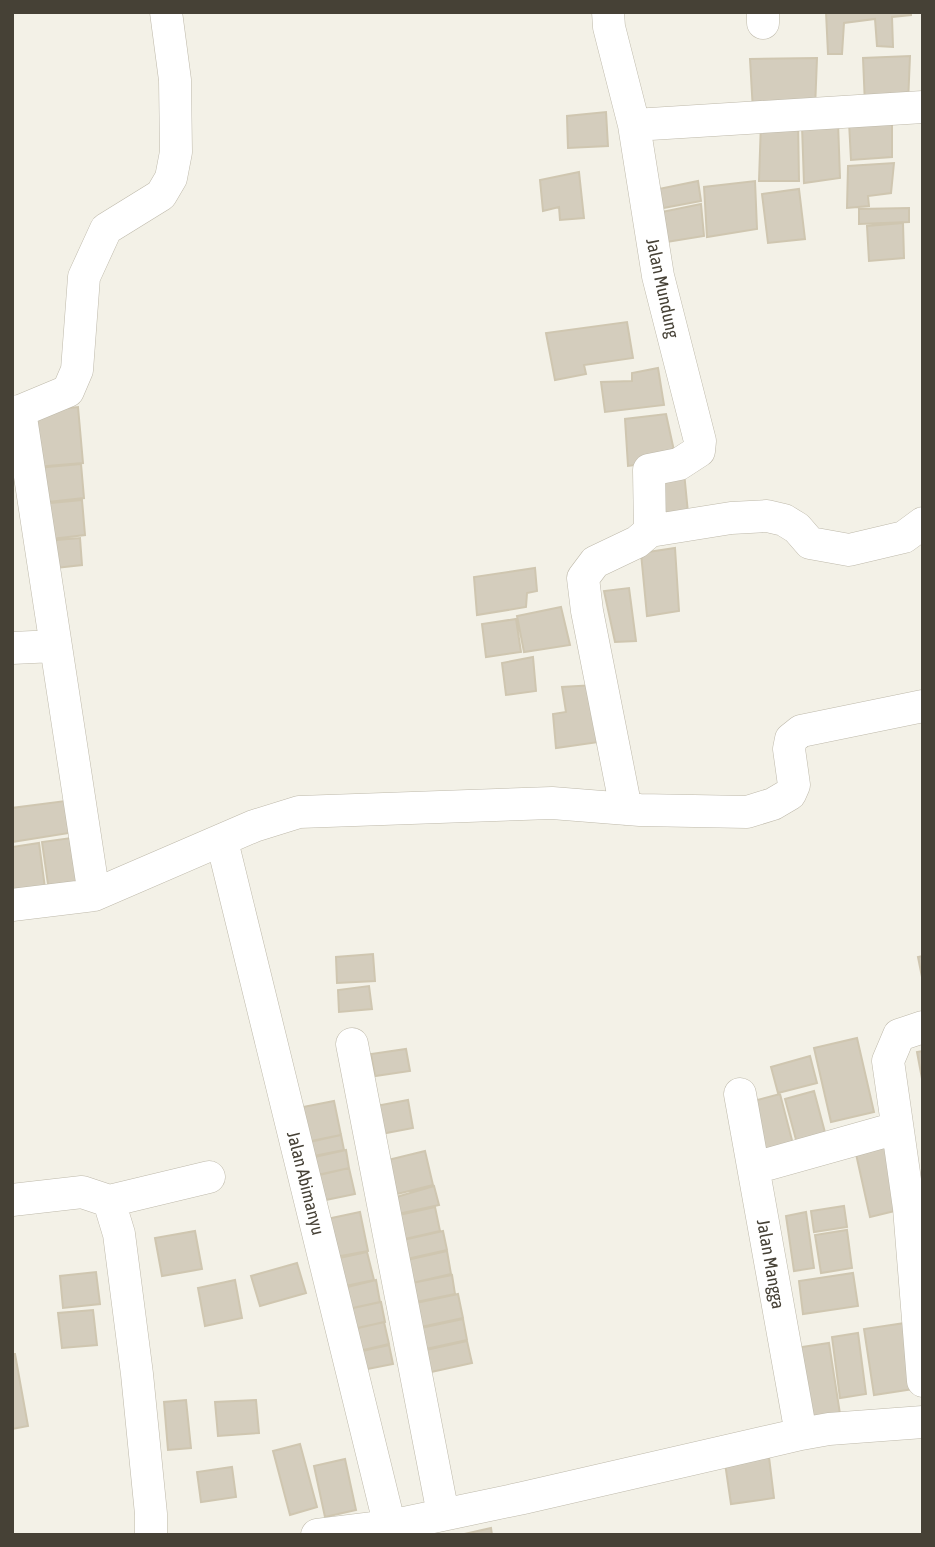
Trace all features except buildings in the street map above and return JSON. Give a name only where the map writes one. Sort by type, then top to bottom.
[{"type":"street","points":[[94,895],[16,411],[68,391],[77,370],[84,277],[106,229],[160,195],[171,178],[176,152],[175,80],[166,12]]},
{"type":"street","name":"Jalan Mundung","points":[[608,12],[609,27],[634,125],[658,276],[700,441],[698,450],[679,464],[649,470],[650,531]]},
{"type":"street","points":[[634,125],[923,107]]},
{"type":"street","points":[[626,809],[587,611],[583,578],[595,562],[637,542],[650,531],[731,519],[767,516],[784,520],[797,528],[810,543],[849,550],[904,537],[923,523]]},
{"type":"street","points":[[12,648],[55,646]]},
{"type":"street","points":[[12,905],[94,895],[254,826],[299,812],[552,803],[626,809],[747,812],[773,804],[790,794],[794,785],[789,749],[791,738],[802,731],[923,706]]},
{"type":"street","name":"Jalan Abimanyu","points":[[222,841],[391,1530]]},
{"type":"street","points":[[923,1027],[900,1035],[888,1061],[897,1128],[916,1208],[923,1381]]},
{"type":"street","points":[[352,1044],[443,1514]]},
{"type":"street","name":"Jalan Mangga","points":[[740,1094],[801,1434]]},
{"type":"street","points":[[754,1168],[897,1128]]},
{"type":"street","points":[[12,1200],[82,1192],[109,1201],[209,1177]]},
{"type":"street","points":[[109,1201],[119,1234],[135,1361],[151,1535]]},
{"type":"street","points":[[317,1535],[391,1530],[443,1514],[801,1434],[829,1429],[923,1422]]}]
